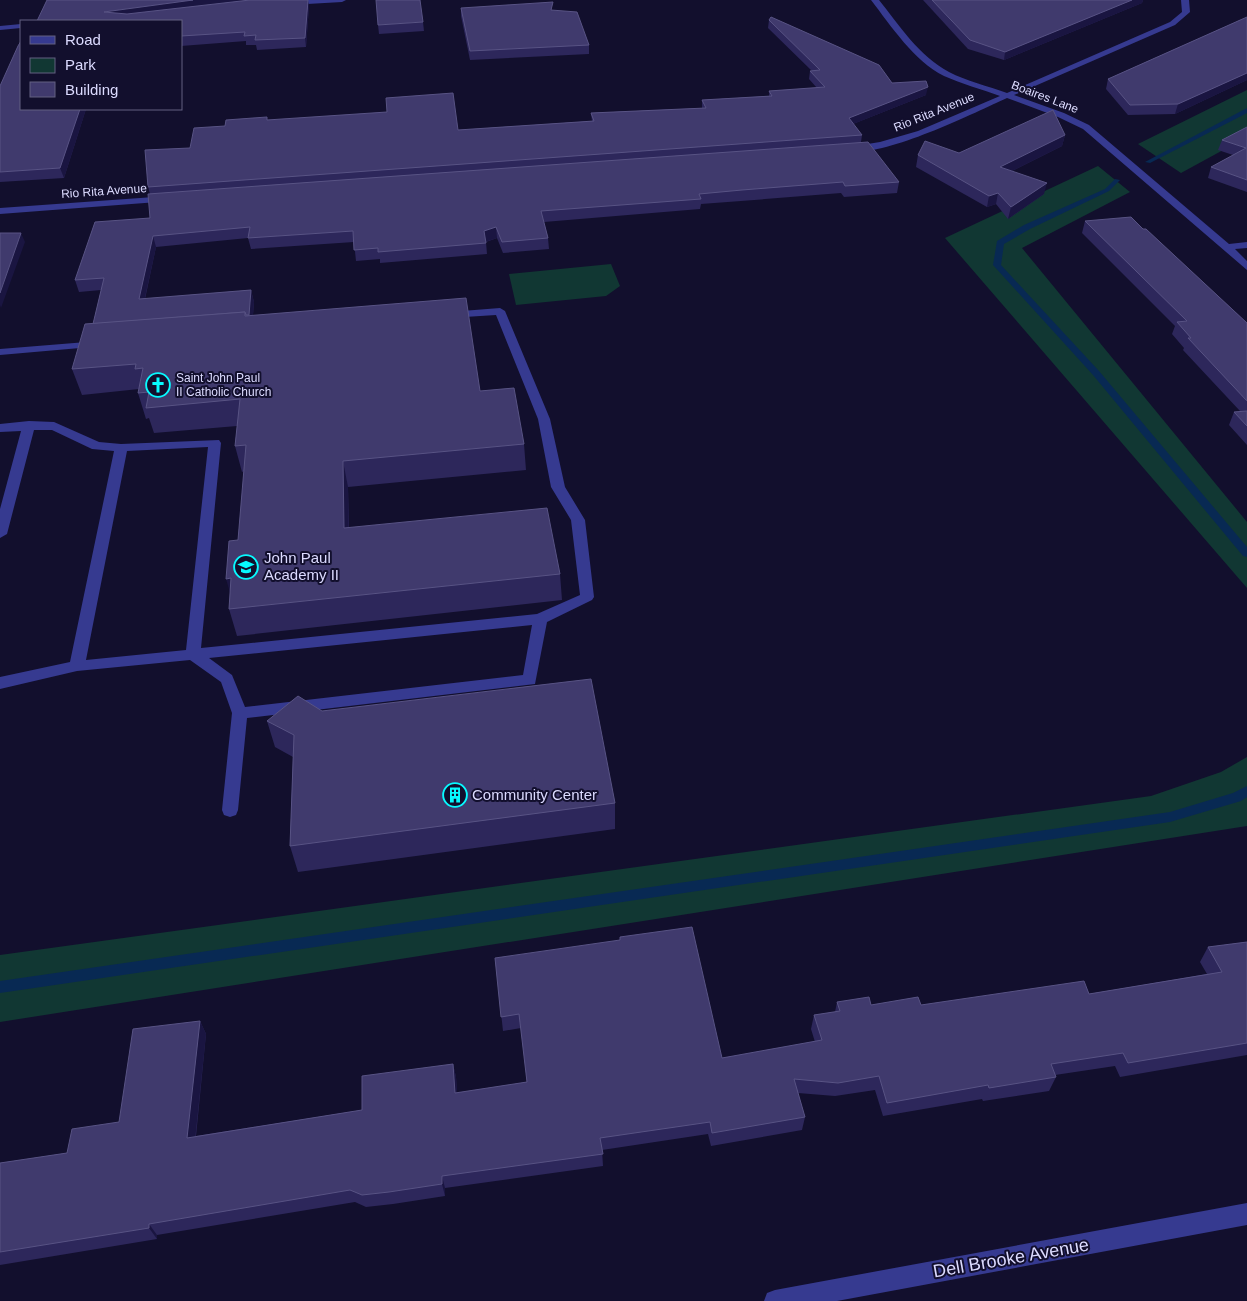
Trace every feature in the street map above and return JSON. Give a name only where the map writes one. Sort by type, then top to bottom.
[{"type":"street","points":[[282,3],[342,0]]},
{"type":"street","name":"Boaires Lane","points":[[875,0],[922,56],[935,68],[1086,127],[1227,247],[1247,267]]},
{"type":"street","name":"Rio Rita Avenue","points":[[838,150],[882,145],[902,139],[1006,96],[1180,20],[1188,8],[1184,0]]},
{"type":"street","points":[[0,28],[20,26]]},
{"type":"street","name":"Rio Rita Avenue","points":[[0,211],[178,198]]},
{"type":"street","points":[[1227,247],[1247,245]]},
{"type":"street","points":[[0,683],[77,666],[540,619],[587,596],[578,520],[558,487],[544,419],[500,311],[440,316]]},
{"type":"street","points":[[0,352],[113,343]]},
{"type":"street","points":[[0,428],[29,425],[54,426],[96,446],[121,448],[215,443],[193,654]]},
{"type":"street","points":[[0,534],[29,425]]},
{"type":"street","points":[[77,666],[121,448]]},
{"type":"street","points":[[240,714],[530,680],[540,619]]},
{"type":"street","points":[[193,654],[226,679],[240,714],[230,810]]},
{"type":"street","name":"Dell Brooke Avenue","points":[[775,1301],[1247,1214]]},
{"type":"green space","points":[[1247,90],[1247,137],[1181,173],[1138,144]]},
{"type":"green space","points":[[1098,166],[1130,192],[1022,248],[1247,522],[1247,588],[945,238]]},
{"type":"green space","points":[[611,264],[620,286],[606,296],[516,305],[509,274]]},
{"type":"green space","points":[[1247,757],[1247,826],[0,1022],[0,955],[1151,796],[1221,772]]},
{"type":"building","points":[[47,0],[193,0],[104,12],[127,14],[250,0],[308,0],[305,38],[255,40],[256,35],[244,36],[245,32],[182,36],[182,20],[37,20]]},
{"type":"building","points":[[376,0],[420,0],[423,22],[378,25]]},
{"type":"building","points":[[932,0],[1132,0],[1005,52],[970,40]]},
{"type":"building","points":[[553,2],[551,10],[577,12],[589,45],[470,51],[461,8]]},
{"type":"building","points":[[771,17],[879,65],[892,83],[926,81],[928,87],[849,118],[862,135],[148,187],[145,150],[190,148],[194,128],[225,126],[226,120],[267,117],[267,120],[387,112],[386,98],[453,93],[458,130],[594,121],[591,113],[706,108],[702,100],[772,96],[769,91],[825,87],[810,71],[820,70],[769,20]]},
{"type":"building","points":[[1247,17],[1247,73],[1178,104],[1130,105],[1108,79]]},
{"type":"building","points":[[20,43],[20,110],[80,110],[60,168],[0,172],[0,86]]},
{"type":"building","points":[[1053,110],[1065,135],[1000,167],[1047,183],[1011,207],[998,193],[989,196],[918,155],[925,141],[959,153]]},
{"type":"building","points":[[1247,127],[1247,180],[1211,167],[1246,148],[1222,140]]},
{"type":"building","points":[[868,142],[899,182],[845,186],[843,182],[742,190],[699,194],[701,199],[541,211],[548,238],[502,242],[496,227],[484,231],[486,243],[378,252],[378,248],[354,250],[353,231],[248,238],[250,227],[153,236],[139,299],[251,290],[249,315],[246,315],[245,312],[93,324],[104,278],[75,280],[95,222],[150,218],[148,194]]},
{"type":"building","points":[[1131,217],[1247,323],[1247,401],[1188,338],[1191,338],[1177,322],[1187,321],[1085,221]]},
{"type":"building","points":[[0,233],[21,233],[0,293]]},
{"type":"building","points":[[466,298],[480,391],[514,388],[524,444],[343,461],[344,528],[547,508],[560,574],[229,609],[231,578],[226,579],[229,541],[238,540],[246,445],[235,446],[240,399],[146,408],[149,392],[138,393],[143,368],[135,369],[136,364],[72,369],[85,324],[245,312],[245,316]]},
{"type":"building","points":[[1247,411],[1247,426],[1234,412]]},
{"type":"building","name":"Community Center","points":[[591,679],[615,803],[290,846],[294,735],[267,721],[298,696],[322,711]]},
{"type":"building","points":[[692,927],[722,1058],[822,1040],[814,1015],[840,1011],[837,1002],[869,997],[871,1005],[918,997],[921,1005],[1084,981],[1089,994],[1222,972],[1208,947],[1247,942],[1247,1043],[1128,1063],[1123,1053],[1051,1064],[1056,1077],[989,1088],[988,1085],[887,1103],[879,1076],[838,1083],[794,1079],[805,1117],[712,1133],[710,1122],[600,1138],[603,1154],[442,1176],[442,1184],[389,1192],[362,1195],[350,1190],[149,1224],[149,1228],[0,1252],[0,1163],[67,1153],[72,1129],[119,1122],[133,1029],[200,1021],[187,1138],[362,1110],[362,1076],[453,1064],[455,1093],[527,1082],[519,1014],[501,1017],[495,958],[620,940],[620,937]]},
{"type":"waterway","points":[[1148,162],[1247,110]]},
{"type":"waterway","points":[[1117,180],[1107,190],[1027,227],[1000,243],[997,265],[1096,373],[1247,554]]},
{"type":"waterway","points":[[0,987],[1170,817],[1237,797],[1247,791]]},
{"type":"place","name":"Saint John Paul II Catholic Church","points":[[158,385]]},
{"type":"place","name":"John Paul Academy II","points":[[246,567]]},
{"type":"place","name":"Community Center","points":[[455,795]]}]
